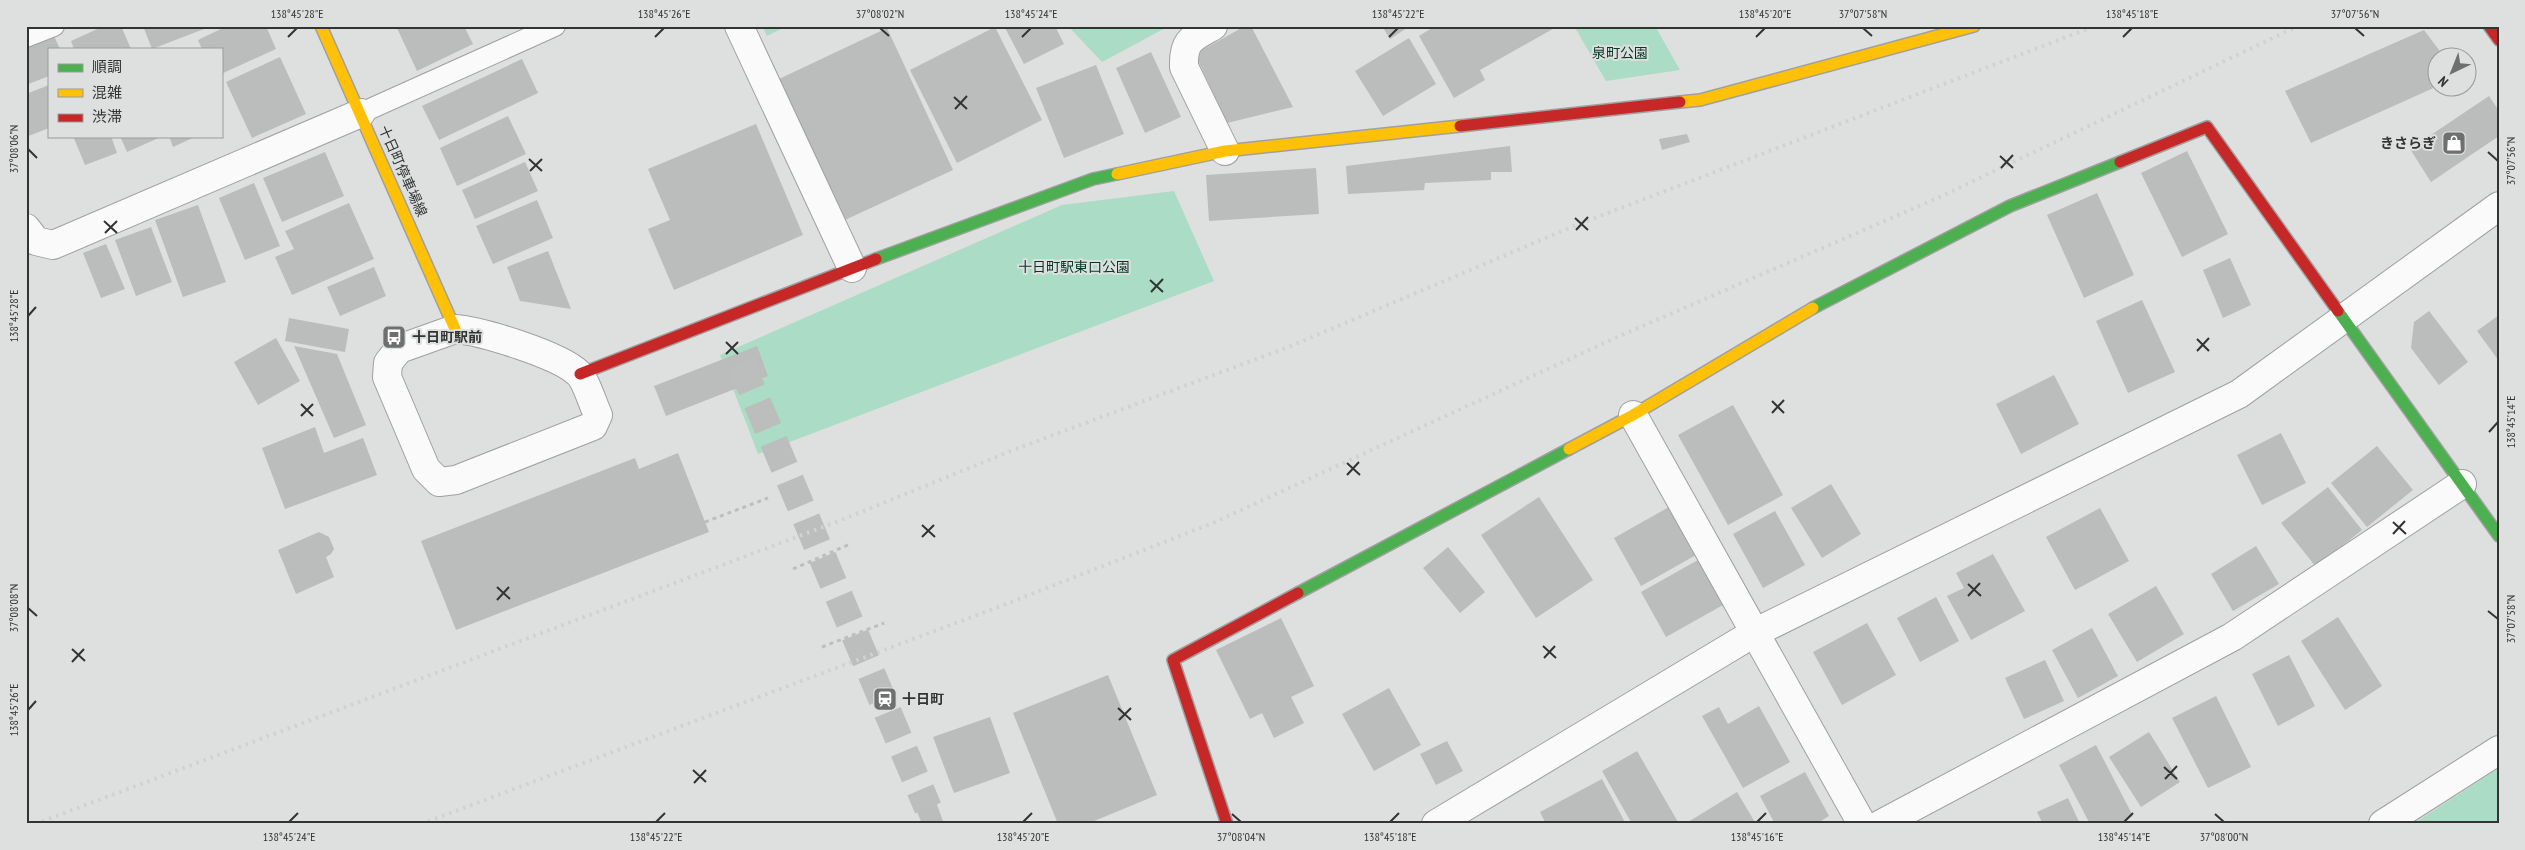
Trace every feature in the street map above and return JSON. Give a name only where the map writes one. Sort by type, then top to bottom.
[{"type":"street","name":"十日町停車場線","points":[[321,26],[455,329]]},
{"type":"street","points":[[739,26],[852,268]]},
{"type":"street","points":[[1213,26],[1189,40],[1184,54],[1184,67],[1225,151]]},
{"type":"street","points":[[2489,26],[2499,40]]},
{"type":"street","points":[[580,374],[852,268],[1093,179],[1225,151],[1700,100],[1971,27]]},
{"type":"street","points":[[28,235],[36,241],[53,245],[361,113]]},
{"type":"street","points":[[1227,824],[1173,660],[1633,415],[1796,317],[2010,206],[2208,127],[2499,536]]},
{"type":"street","points":[[1436,824],[1754,633],[2239,394],[2499,206]]},
{"type":"street","points":[[455,329],[473,330],[552,358],[580,374],[598,415],[593,426],[456,480],[439,482],[426,469],[387,377],[388,363],[399,349],[455,329]]},
{"type":"street","points":[[1633,415],[1862,824]]},
{"type":"street","points":[[1881,824],[2232,637],[2462,484]]},
{"type":"street","points":[[2383,824],[2499,750]]},
{"type":"lane","points":[[26,37],[54,26]]},
{"type":"lane","points":[[361,113],[555,26]]},
{"type":"path","points":[[705,522],[768,498]]},
{"type":"path","points":[[793,569],[850,544]]},
{"type":"path","points":[[822,647],[884,623]]},
{"type":"green space","points":[[762,26],[787,26],[767,36]]},
{"type":"green space","points":[[1068,26],[1169,26],[1102,62]]},
{"type":"green space","name":"泉町公園","points":[[1574,26],[1655,26],[1680,70],[1606,81]]},
{"type":"green space","name":"十日町駅東口公園","points":[[1174,191],[1214,281],[758,454],[720,355],[1062,205]]},
{"type":"green space","points":[[2499,768],[2499,824],[2413,824]]},
{"type":"building","points":[[104,26],[121,26],[131,48],[74,48],[71,41]]},
{"type":"building","points":[[143,26],[203,26],[204,29],[152,48]]},
{"type":"building","points":[[227,26],[266,26],[276,49],[222,74],[222,48],[202,48],[198,40]]},
{"type":"building","points":[[396,26],[464,26],[473,44],[417,71]]},
{"type":"building","points":[[1004,26],[1055,26],[1064,44],[1024,64]]},
{"type":"building","points":[[1245,26],[1251,26],[1293,107],[1227,123],[1195,54]]},
{"type":"building","points":[[1382,26],[1410,26],[1390,39]]},
{"type":"building","points":[[1435,26],[1558,26],[1480,70],[1485,80],[1454,98],[1419,36]]},
{"type":"building","points":[[995,27],[1042,120],[957,163],[910,70]]},
{"type":"building","points":[[887,28],[953,170],[845,220],[779,79]]},
{"type":"building","points":[[2424,30],[2438,48],[2428,48],[2428,90],[2311,143],[2285,91]]},
{"type":"building","points":[[54,36],[60,48],[48,48],[48,76],[26,85],[26,47]]},
{"type":"building","points":[[1409,38],[1436,84],[1383,116],[1355,71]]},
{"type":"building","points":[[1151,52],[1181,117],[1145,133],[1116,68]]},
{"type":"building","points":[[280,57],[306,114],[252,138],[226,82]]},
{"type":"building","points":[[522,59],[538,93],[439,140],[422,106]]},
{"type":"building","points":[[1096,65],[1124,134],[1064,158],[1036,88]]},
{"type":"building","points":[[48,85],[48,128],[26,137],[26,94]]},
{"type":"building","name":"きさらぎ","points":[[2489,96],[2499,111],[2499,136],[2431,182],[2410,149]]},
{"type":"building","points":[[508,116],[526,154],[457,186],[440,148]]},
{"type":"building","points":[[756,124],[803,235],[674,290],[648,229],[670,220],[648,169]]},
{"type":"building","points":[[1687,134],[1690,142],[1662,150],[1659,139]]},
{"type":"building","points":[[74,138],[112,138],[117,153],[85,165]]},
{"type":"building","points":[[121,138],[158,138],[127,152]]},
{"type":"building","points":[[170,138],[193,138],[173,147]]},
{"type":"building","points":[[1510,146],[1512,172],[1491,172],[1491,180],[1425,183],[1424,190],[1348,194],[1346,166]]},
{"type":"building","points":[[2187,151],[2228,234],[2182,257],[2141,173]]},
{"type":"building","points":[[325,152],[344,196],[282,222],[263,178]]},
{"type":"building","points":[[525,162],[538,191],[475,219],[462,190]]},
{"type":"building","points":[[1316,168],[1319,214],[1209,221],[1206,175]]},
{"type":"building","points":[[254,183],[280,246],[245,260],[219,198]]},
{"type":"building","points":[[2097,193],[2134,275],[2084,298],[2047,215]]},
{"type":"building","points":[[537,200],[553,238],[493,264],[476,226]]},
{"type":"building","points":[[349,203],[374,259],[292,295],[275,257],[294,249],[285,231]]},
{"type":"building","points":[[198,205],[226,282],[183,297],[155,220]]},
{"type":"building","points":[[151,227],[172,282],[136,296],[115,240]]},
{"type":"building","points":[[106,244],[125,289],[101,298],[83,253]]},
{"type":"building","points":[[548,251],[571,309],[520,301],[507,267]]},
{"type":"building","points":[[2230,258],[2251,305],[2223,318],[2203,270]]},
{"type":"building","points":[[374,267],[386,296],[340,316],[327,287]]},
{"type":"building","points":[[2142,300],[2175,372],[2128,393],[2096,321]]},
{"type":"building","points":[[2429,311],[2468,362],[2439,385],[2411,348],[2414,322]]},
{"type":"building","points":[[2499,315],[2499,361],[2477,331]]},
{"type":"building","points":[[289,318],[349,329],[345,352],[285,341]]},
{"type":"building","points":[[276,338],[300,381],[258,405],[234,362]]},
{"type":"building","points":[[294,346],[337,354],[366,425],[334,438]]},
{"type":"building","points":[[757,346],[768,376],[666,416],[654,386]]},
{"type":"building","points":[[2054,375],[2079,424],[2021,454],[1996,404]]},
{"type":"building","points":[[1733,405],[1783,495],[1728,525],[1678,435]]},
{"type":"building","points":[[315,427],[324,453],[363,438],[377,475],[285,509],[262,448]]},
{"type":"building","points":[[2281,433],[2306,483],[2262,505],[2237,455]]},
{"type":"building","points":[[2377,446],[2413,490],[2367,527],[2331,483]]},
{"type":"building","points":[[678,453],[709,532],[456,630],[421,541],[635,458],[639,469]]},
{"type":"building","points":[[1831,484],[1861,534],[1822,558],[1791,508]]},
{"type":"building","points":[[2328,487],[2362,530],[2316,567],[2281,523]]},
{"type":"building","points":[[1539,497],[1593,580],[1536,618],[1481,535]]},
{"type":"building","points":[[1669,507],[1696,555],[1641,586],[1614,538]]},
{"type":"building","points":[[2100,508],[2129,561],[2075,590],[2046,537]]},
{"type":"building","points":[[1775,511],[1805,565],[1763,588],[1733,534]]},
{"type":"building","points":[[319,532],[329,537],[334,549],[326,557],[334,577],[296,594],[278,550]]},
{"type":"building","points":[[2256,546],[2279,584],[2233,611],[2211,574]]},
{"type":"building","points":[[1448,547],[1485,592],[1460,613],[1423,568]]},
{"type":"building","points":[[1993,554],[2025,611],[1971,640],[1947,596],[1964,588],[1956,573]]},
{"type":"building","points":[[1698,560],[1723,605],[1666,637],[1641,592]]},
{"type":"building","points":[[2156,586],[2184,634],[2137,662],[2108,614]]},
{"type":"building","points":[[1936,597],[1959,641],[1920,662],[1897,618]]},
{"type":"building","points":[[2338,617],[2382,686],[2345,710],[2301,641]]},
{"type":"building","points":[[1281,618],[1314,686],[1291,697],[1304,723],[1274,738],[1262,713],[1250,719],[1216,650]]},
{"type":"building","points":[[1867,623],[1896,675],[1842,705],[1813,652]]},
{"type":"building","points":[[2092,628],[2118,676],[2078,698],[2052,650]]},
{"type":"building","points":[[2289,655],[2315,706],[2278,726],[2252,674]]},
{"type":"building","points":[[2045,660],[2064,701],[2024,719],[2005,678]]},
{"type":"building","points":[[1108,675],[1157,795],[1087,824],[1058,824],[1013,713]]},
{"type":"building","points":[[1389,688],[1421,745],[1374,771],[1342,714]]},
{"type":"building","points":[[2216,696],[2251,767],[2208,788],[2172,718]]},
{"type":"building","points":[[1759,706],[1790,762],[1743,788],[1702,716],[1719,707],[1728,724]]},
{"type":"building","points":[[990,717],[1010,773],[954,793],[933,737]]},
{"type":"building","points":[[2149,732],[2180,782],[2141,807],[2109,757]]},
{"type":"building","points":[[1447,741],[1463,771],[1436,785],[1420,754]]},
{"type":"building","points":[[2096,745],[2133,816],[2118,824],[2090,824],[2059,765]]},
{"type":"building","points":[[1637,751],[1678,822],[1674,824],[1632,824],[1602,771]]},
{"type":"building","points":[[1805,772],[1829,816],[1816,824],[1775,824],[1760,796]]},
{"type":"building","points":[[1602,779],[1626,824],[1546,824],[1540,812]]},
{"type":"building","points":[[932,791],[944,824],[922,824],[912,799]]},
{"type":"building","points":[[1737,792],[1756,824],[1689,824],[1688,822]]},
{"type":"building","points":[[2068,798],[2080,824],[2043,824],[2037,812]]},
{"type":"tunnel","points":[[741,364],[928,808]]},
{"type":"railway","points":[[35,824],[839,521],[1016,449],[1291,346],[1574,226],[2095,26]]},
{"type":"railway","points":[[421,824],[993,609],[1213,523],[1615,338],[1942,196],[2298,26]]},
{"type":"traffic: fast","points":[[1813,308],[2010,206],[2120,162]]},
{"type":"traffic: fast","points":[[876,259],[1093,179],[1117,174]]},
{"type":"traffic: fast","points":[[2338,311],[2499,536]]},
{"type":"traffic: fast","points":[[1298,593],[1569,449]]},
{"type":"traffic: slow","points":[[321,26],[455,329]]},
{"type":"traffic: slow","points":[[1680,102],[1700,100],[1974,26]]},
{"type":"traffic: slow","points":[[1117,174],[1225,151],[1460,126]]},
{"type":"traffic: slow","points":[[1569,449],[1633,415],[1813,308]]},
{"type":"traffic: jam","points":[[2489,26],[2499,40]]},
{"type":"traffic: jam","points":[[1460,126],[1680,102]]},
{"type":"traffic: jam","points":[[2120,162],[2207,127],[2338,311]]},
{"type":"traffic: jam","points":[[580,374],[876,259]]},
{"type":"traffic: jam","points":[[1227,824],[1173,660],[1298,593]]},
{"type":"place","name":"きさらぎ","points":[[2454,143]]},
{"type":"place","name":"十日町駅前","points":[[394,337]]},
{"type":"place","name":"十日町","points":[[885,699]]}]
